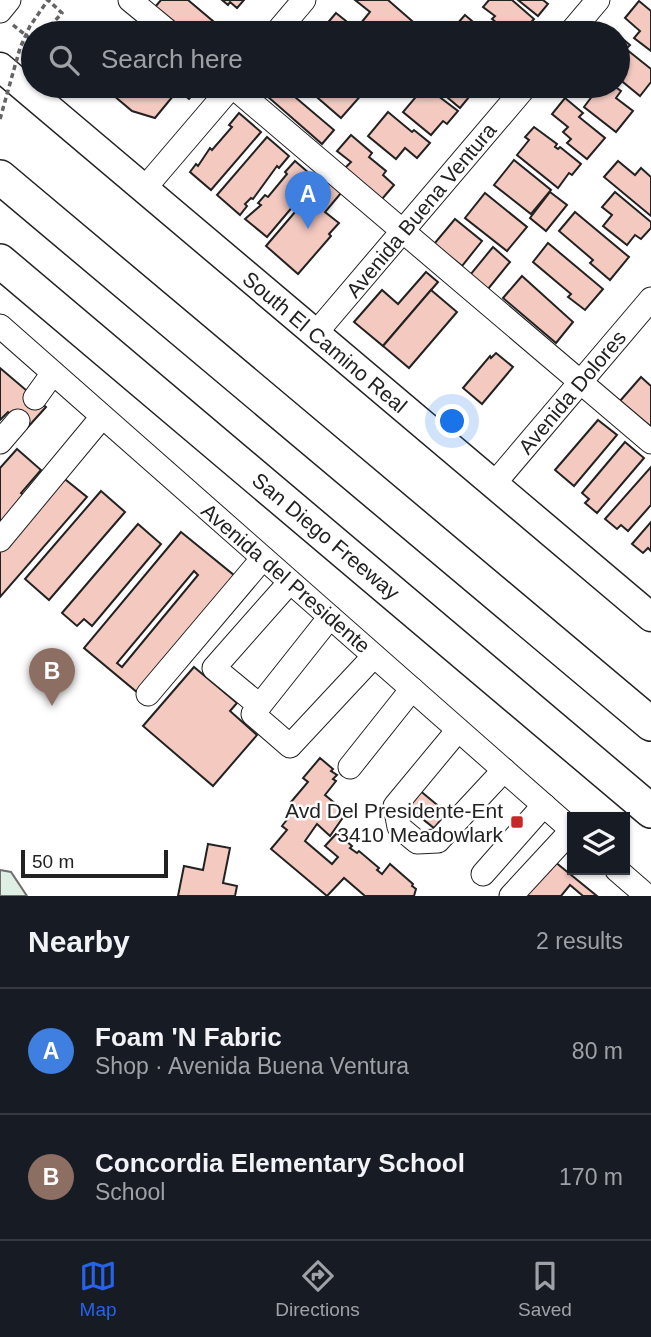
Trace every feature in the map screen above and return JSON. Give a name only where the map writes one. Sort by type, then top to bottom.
[{"type":"highway","points":[[0,177],[651,724]]},
{"type":"highway","name":"San Diego Freeway","points":[[0,261],[651,811]]},
{"type":"main road","name":"South El Camino Real","points":[[0,67],[21,85]]},
{"type":"main road","name":"South El Camino Real","points":[[37,98],[651,617]]},
{"type":"street","points":[[130,0],[155,21]]},
{"type":"street","points":[[286,21],[304,0]]},
{"type":"street","points":[[580,21],[598,0]]},
{"type":"street","points":[[144,189],[222,98]]},
{"type":"street","points":[[246,98],[651,442]]},
{"type":"street","name":"Avenida Buena Ventura","points":[[315,334],[516,98]]},
{"type":"street","name":"Avenida Dolores","points":[[493,485],[651,299]]},
{"type":"street","name":"Avenida del Presidente","points":[[0,327],[567,826]]},
{"type":"street","points":[[35,398],[53,373]]},
{"type":"street","points":[[0,540],[102,416]]},
{"type":"street","points":[[0,442],[18,421]]},
{"type":"street","points":[[148,694],[263,558]]},
{"type":"street","points":[[259,705],[214,668],[290,582]]},
{"type":"street","points":[[330,617],[253,714],[290,746],[374,656]]},
{"type":"street","points":[[350,766],[412,689]]},
{"type":"street","points":[[458,730],[395,806],[399,827],[417,842],[438,841],[504,770]]},
{"type":"street","points":[[483,874],[544,805]]},
{"type":"street","points":[[511,896],[567,835]]},
{"type":"street","points":[[622,875],[640,894]]},
{"type":"path","points":[[34,21],[48,1],[62,13],[55,21]]},
{"type":"path","points":[[6,10],[21,27]]},
{"type":"path","points":[[0,119],[21,46]]},
{"type":"green space","points":[[0,870],[11,872],[27,896],[0,896]]},
{"type":"building","points":[[161,0],[188,0],[213,21],[171,21],[155,7]]},
{"type":"building","points":[[222,0],[244,0],[237,8]]},
{"type":"building","points":[[355,0],[388,0],[412,21],[363,21],[370,12]]},
{"type":"building","points":[[489,0],[512,0],[534,19],[494,21],[492,19],[495,16],[483,7]]},
{"type":"building","points":[[518,0],[543,0],[548,4],[538,16]]},
{"type":"building","points":[[639,1],[651,11],[651,51],[634,38],[640,31],[625,18]]},
{"type":"building","points":[[336,13],[346,21],[329,21]]},
{"type":"building","points":[[465,15],[472,21],[460,21]]},
{"type":"building","points":[[630,52],[651,69],[651,82],[640,96],[630,88]]},
{"type":"building","points":[[117,98],[171,98],[155,118],[132,111]]},
{"type":"building","points":[[269,98],[296,98],[334,130],[322,144]]},
{"type":"building","points":[[318,98],[359,98],[341,118]]},
{"type":"building","points":[[415,98],[441,98],[458,111],[447,124],[443,121],[431,135],[403,112]]},
{"type":"building","points":[[448,98],[468,98],[460,108]]},
{"type":"building","points":[[565,98],[583,113],[579,117],[605,138],[587,159],[567,143],[571,139],[563,132],[568,127],[552,114]]},
{"type":"building","points":[[591,98],[616,98],[633,111],[616,132],[584,107]]},
{"type":"building","points":[[388,112],[430,143],[417,158],[405,148],[396,159],[368,136]]},
{"type":"building","points":[[239,113],[261,132],[211,190],[190,172],[232,127],[229,125]]},
{"type":"building","points":[[534,127],[557,144],[555,147],[560,147],[581,164],[572,175],[569,173],[558,188],[517,155],[529,140],[525,137]]},
{"type":"building","points":[[351,135],[372,153],[369,157],[386,171],[383,175],[394,185],[382,199],[345,168],[351,162],[337,151]]},
{"type":"building","points":[[267,137],[289,156],[279,168],[277,166],[253,199],[245,204],[247,206],[240,215],[217,195]]},
{"type":"building","points":[[514,160],[551,190],[531,214],[494,185]]},
{"type":"building","points":[[295,161],[316,179],[267,237],[245,219],[261,205],[258,203],[265,195],[268,197]]},
{"type":"building","points":[[618,161],[635,175],[641,168],[651,177],[651,216],[604,177]]},
{"type":"building","points":[[324,178],[341,193],[325,212],[339,223],[298,274],[266,246]]},
{"type":"building","points":[[550,192],[567,205],[546,231],[530,218]]},
{"type":"building","points":[[615,192],[651,222],[651,228],[641,239],[635,235],[627,245],[603,226],[612,215],[602,207]]},
{"type":"building","points":[[485,193],[527,227],[507,251],[465,218]]},
{"type":"building","points":[[575,212],[629,257],[610,280],[590,263],[593,260],[559,231]]},
{"type":"building","points":[[455,219],[482,241],[462,266],[434,244]]},
{"type":"building","points":[[548,243],[603,289],[585,310],[568,297],[571,294],[533,262]]},
{"type":"building","points":[[493,247],[510,262],[488,289],[470,275]]},
{"type":"building","points":[[426,272],[438,282],[383,346],[354,322],[382,290],[398,304]]},
{"type":"building","points":[[522,276],[573,322],[556,343],[503,298]]},
{"type":"building","points":[[431,290],[457,312],[409,368],[383,346]]},
{"type":"building","points":[[496,353],[513,367],[482,404],[463,388],[490,356],[491,358]]},
{"type":"building","points":[[0,368],[46,407],[27,428],[8,412],[0,420]]},
{"type":"building","points":[[641,377],[651,386],[651,427],[620,401]]},
{"type":"building","points":[[598,420],[617,435],[574,486],[555,470]]},
{"type":"building","points":[[625,442],[644,458],[597,513],[585,503],[589,499],[582,493]]},
{"type":"building","points":[[17,449],[41,470],[21,493],[25,496],[0,524],[0,468]]},
{"type":"building","points":[[651,467],[651,505],[628,531],[621,525],[617,529],[605,519]]},
{"type":"building","points":[[61,476],[87,497],[0,597],[0,544]]},
{"type":"building","points":[[101,491],[125,512],[49,600],[25,579]]},
{"type":"building","points":[[651,522],[651,551],[648,548],[643,553],[632,544]]},
{"type":"building","points":[[138,524],[161,544],[92,626],[84,619],[77,626],[62,613]]},
{"type":"building","points":[[181,532],[235,576],[138,693],[84,648]],"holes":[[[194,571],[198,575],[122,667],[117,663]]]},
{"type":"building","points":[[194,667],[237,703],[230,711],[257,735],[213,786],[143,726]]},
{"type":"building","points":[[320,758],[337,775],[333,779],[336,781],[325,795],[342,809],[339,812],[344,816],[330,836],[317,824],[305,841],[332,864],[338,857],[325,846],[337,833],[352,846],[350,848],[357,853],[359,851],[379,868],[377,870],[382,874],[390,864],[413,884],[416,889],[414,896],[365,896],[344,878],[327,896],[271,849],[287,830],[282,826],[297,807],[291,802],[308,782],[303,778]]},
{"type":"building","points":[[418,789],[447,813],[434,828],[405,805]]},
{"type":"building","points":[[208,844],[230,848],[223,883],[237,886],[235,896],[178,896],[184,866],[203,870]]},
{"type":"building","points":[[549,857],[567,872],[567,875],[571,875],[597,896],[583,896],[570,885],[561,896],[518,896]]},
{"type":"place","name":"Foam 'N Fabric","points":[[308,229]]},
{"type":"place","name":"Concordia Elementary School","points":[[52,706]]},
{"type":"place","name":"Avd Del Presidente-Ent 3410 Meadowlark","points":[[517,822]]}]
